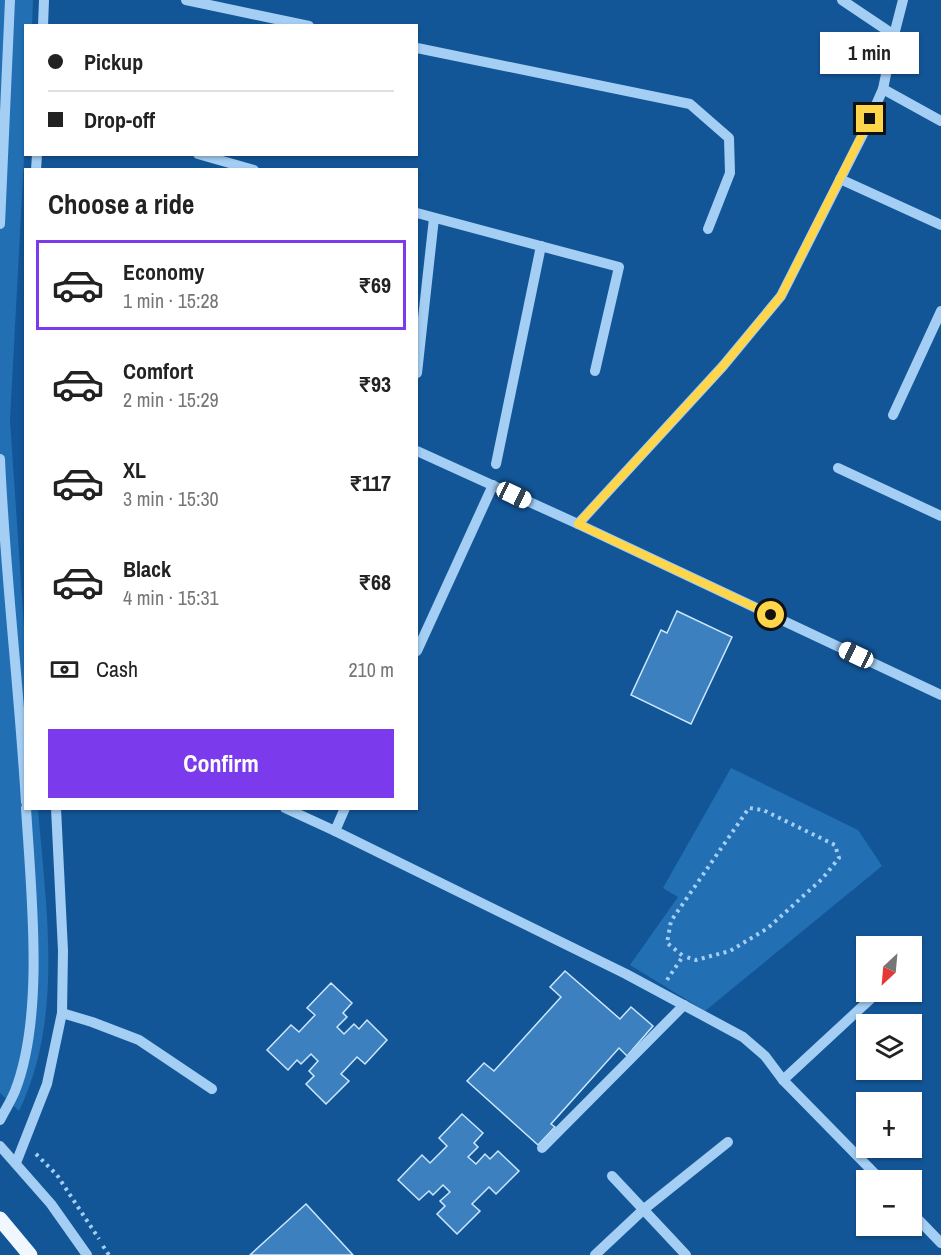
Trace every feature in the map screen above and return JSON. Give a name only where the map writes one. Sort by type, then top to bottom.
[{"type":"main road","points":[[0,1219],[30,1255]]},
{"type":"street","points":[[0,224],[4,32],[10,0]]},
{"type":"street","points":[[43,24],[44,0]]},
{"type":"street","points":[[186,0],[300,24]]},
{"type":"street","points":[[842,0],[894,35]]},
{"type":"street","points":[[578,524],[723,366],[781,296],[883,89],[903,0]]},
{"type":"street","points":[[418,48],[690,104],[729,138],[730,173],[708,229]]},
{"type":"street","points":[[883,89],[941,121]]},
{"type":"street","points":[[205,156],[247,168]]},
{"type":"street","points":[[840,179],[941,225]]},
{"type":"street","points":[[418,213],[619,267],[595,371]]},
{"type":"street","points":[[418,364],[434,218]]},
{"type":"street","points":[[496,464],[541,246]]},
{"type":"street","points":[[893,415],[941,311]]},
{"type":"street","points":[[418,451],[941,695]]},
{"type":"street","points":[[0,459],[10,624],[23,711],[24,741]]},
{"type":"street","points":[[838,468],[941,516]]},
{"type":"street","points":[[418,649],[492,485]]},
{"type":"street","points":[[0,1120],[15,1092],[24,1060],[30,1023],[33,961],[26,810]]},
{"type":"street","points":[[16,1163],[47,1084],[62,1013],[63,951],[56,810]]},
{"type":"street","points":[[289,810],[626,974],[743,1037],[765,1056],[783,1080],[871,1170]]},
{"type":"street","points":[[335,831],[344,810]]},
{"type":"street","points":[[783,1080],[867,1002]]},
{"type":"street","points":[[542,1148],[684,1005]]},
{"type":"street","points":[[62,1013],[139,1040],[212,1089]]},
{"type":"street","points":[[595,1255],[644,1210],[728,1142]]},
{"type":"street","points":[[0,1146],[51,1204],[87,1255]]},
{"type":"street","points":[[612,1176],[687,1255]]},
{"type":"street","points":[[922,1223],[941,1243]]},
{"type":"path","points":[[749,808],[763,810],[835,845],[839,858],[822,879],[768,928],[730,951],[696,960],[683,956],[667,943],[671,921],[749,808]]},
{"type":"path","points":[[664,985],[683,956]]},
{"type":"shaded area","points":[[0,0],[33,0],[32,24],[24,24],[24,156],[10,420],[24,627],[24,810],[38,810],[47,924],[47,1001],[42,1038],[33,1075],[19,1111],[0,1093]]},
{"type":"shaded area","points":[[731,768],[858,830],[882,866],[705,1011],[630,965],[678,897],[663,888]]},
{"type":"building","points":[[677,611],[732,637],[691,724],[631,695],[661,630],[667,633]]},
{"type":"building","points":[[565,971],[620,1019],[631,1007],[653,1026],[627,1056],[619,1048],[551,1124],[555,1127],[538,1145],[467,1081],[484,1063],[494,1071],[561,997],[550,987]]},
{"type":"building","points":[[331,983],[352,1003],[343,1013],[347,1017],[337,1027],[344,1034],[354,1024],[359,1029],[367,1020],[387,1040],[365,1064],[357,1057],[341,1074],[349,1081],[326,1104],[306,1084],[314,1076],[309,1071],[318,1061],[311,1054],[301,1064],[297,1060],[288,1070],[267,1050],[291,1025],[299,1032],[315,1015],[307,1008]]},
{"type":"building","points":[[462,1114],[483,1133],[474,1143],[478,1147],[468,1157],[476,1164],[485,1154],[490,1159],[498,1151],[519,1171],[496,1194],[489,1187],[472,1204],[480,1211],[457,1234],[437,1214],[445,1206],[440,1201],[450,1192],[443,1185],[433,1195],[429,1191],[419,1200],[398,1180],[422,1155],[430,1163],[447,1146],[439,1138]]},
{"type":"building","points":[[306,1204],[353,1255],[250,1255]]},
{"type":"route","points":[[771,615],[578,524],[723,366],[781,296],[870,119]]}]
